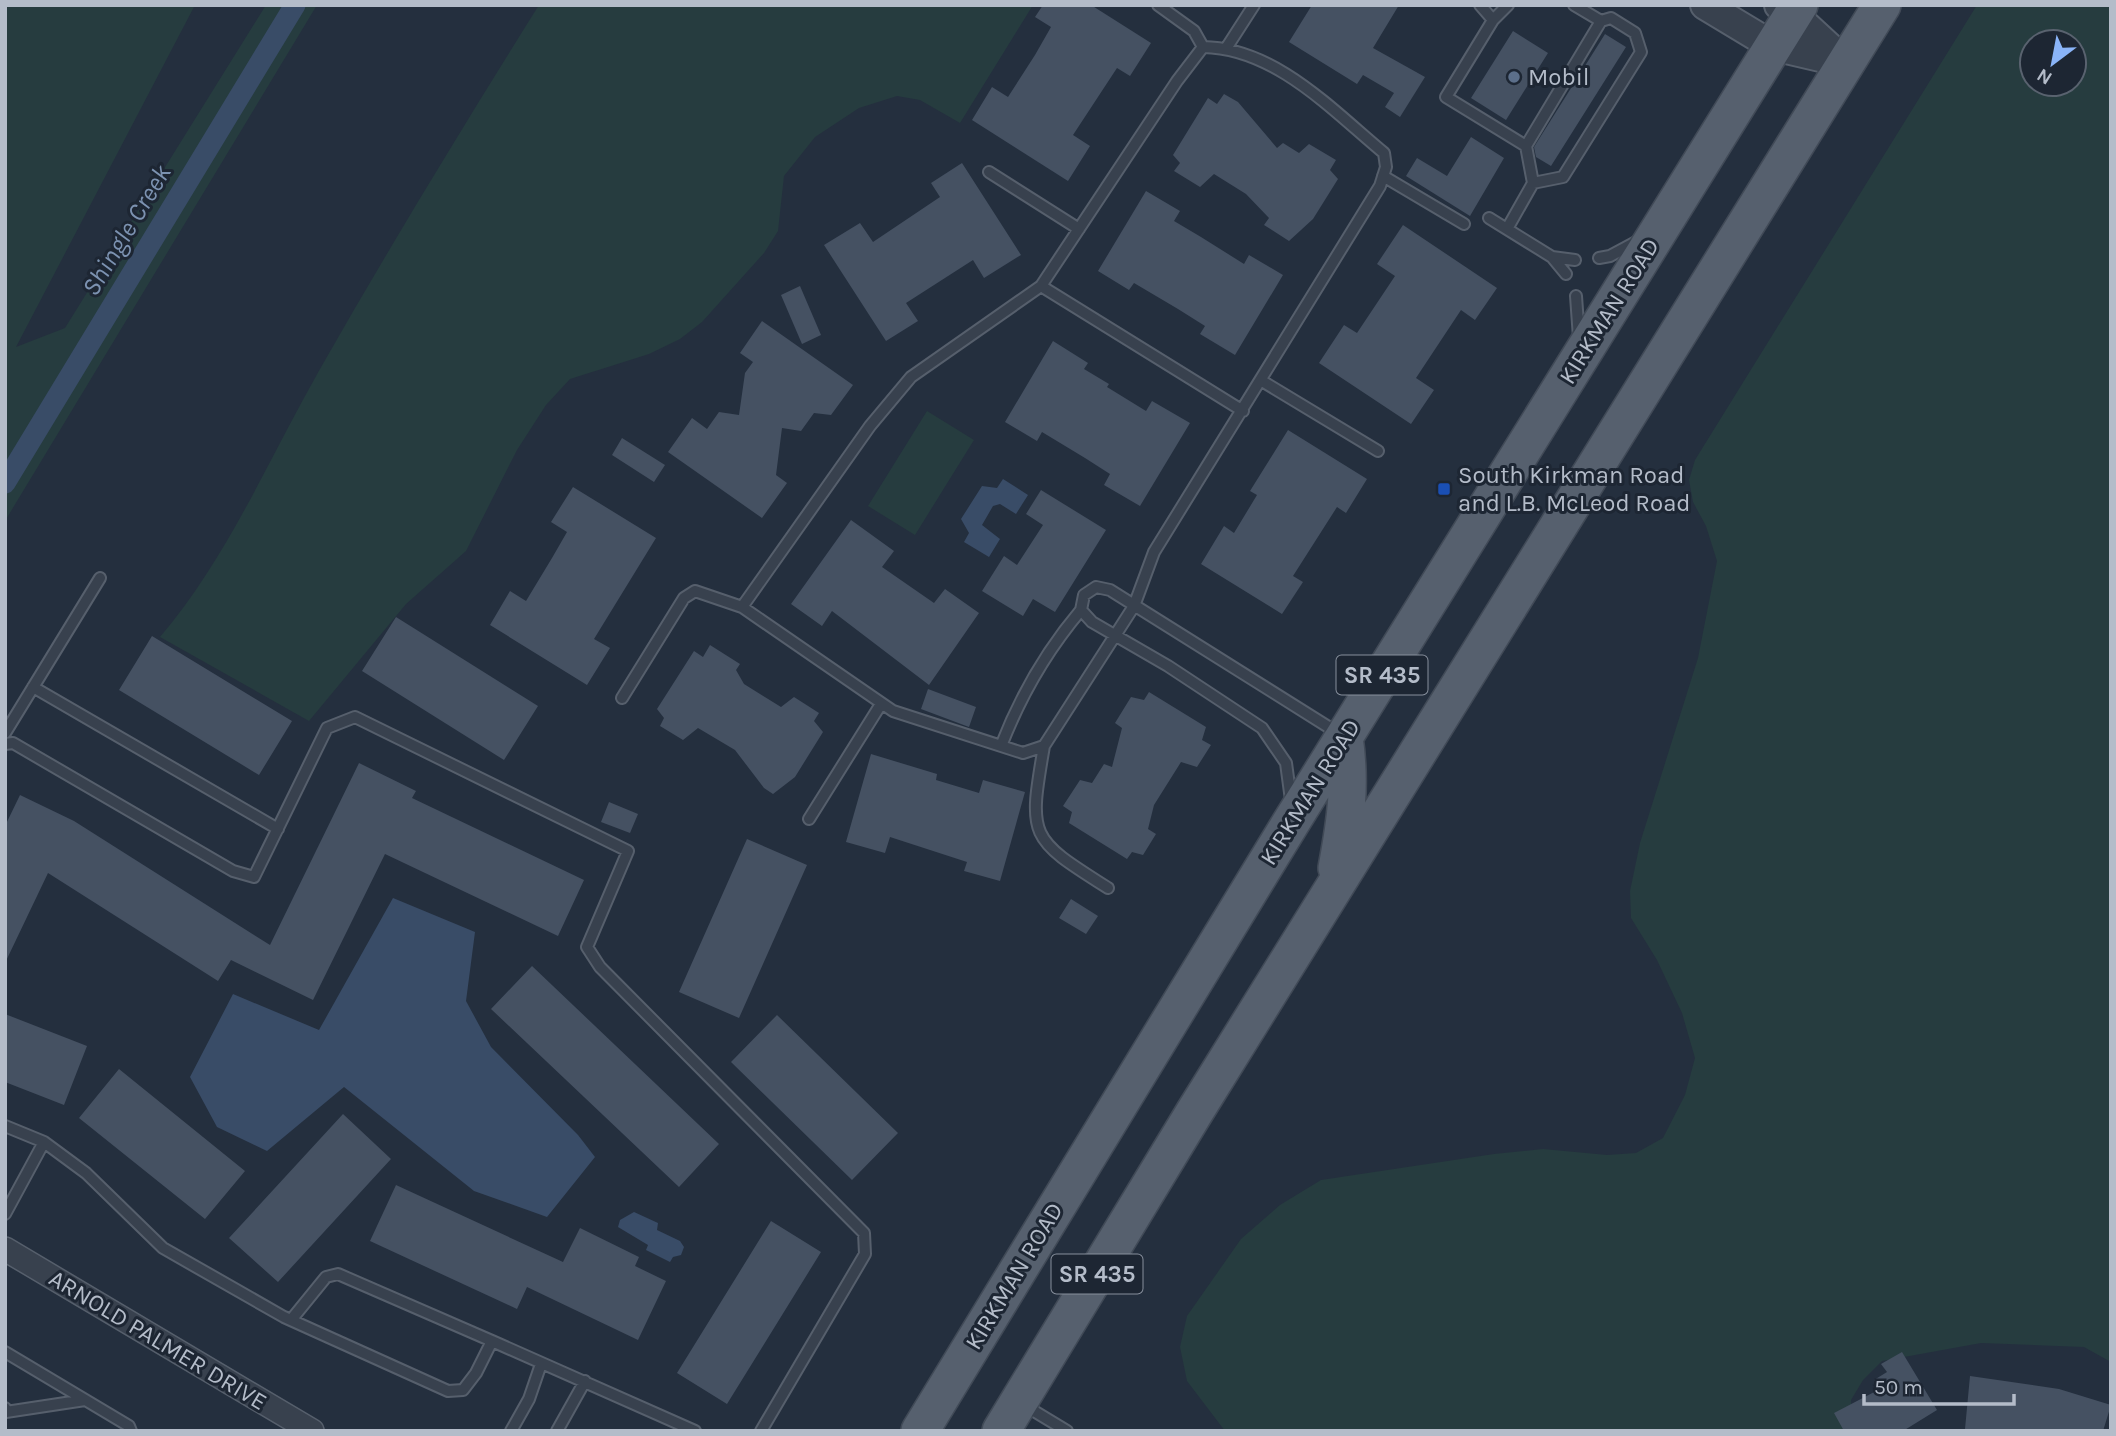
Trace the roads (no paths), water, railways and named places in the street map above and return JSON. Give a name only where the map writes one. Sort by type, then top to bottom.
[{"type":"main road","name":"SR 435","points":[[1010,1416],[1882,5]]},
{"type":"main road","name":"KIRKMAN ROAD","points":[[920,1431],[1290,824],[1773,46],[1790,8]]},
{"type":"main road","points":[[1333,890],[1349,807],[1349,769],[1344,737]]},
{"type":"street","points":[[1705,5],[1773,46],[1846,63]]},
{"type":"street","points":[[1790,8],[1846,63]]},
{"type":"street","name":"ARNOLD PALMER DRIVE","points":[[5,1249],[312,1431]]},
{"type":"lane","points":[[1158,5],[1195,31],[1203,47]]},
{"type":"lane","points":[[1227,47],[1254,5]]},
{"type":"lane","points":[[1480,5],[1493,20]]},
{"type":"lane","points":[[1508,5],[1493,20],[1446,97],[1525,146]]},
{"type":"lane","points":[[1574,5],[1601,21]]},
{"type":"lane","points":[[1507,229],[1533,183],[1525,146],[1601,21],[1611,18],[1635,33],[1641,52],[1563,177],[1533,183]]},
{"type":"lane","points":[[1108,888],[1055,854],[1037,829],[1034,805],[1044,746],[1134,606],[1154,551],[1262,381],[1380,186],[1386,167],[1384,153],[1288,74],[1227,47],[1203,47]]},
{"type":"lane","points":[[742,607],[870,426],[911,377],[1041,286],[1203,47]]},
{"type":"lane","points":[[989,172],[1079,229]]},
{"type":"lane","points":[[1383,176],[1464,224]]},
{"type":"lane","points":[[1489,218],[1552,257],[1566,274]]},
{"type":"lane","points":[[1599,258],[1610,256],[1661,226]]},
{"type":"lane","points":[[1552,257],[1575,260]]},
{"type":"lane","points":[[1041,286],[1243,411]]},
{"type":"lane","points":[[1576,296],[1579,316],[1578,359]]},
{"type":"lane","points":[[1262,381],[1378,452]]},
{"type":"lane","points":[[5,733],[100,578]]},
{"type":"lane","points":[[1001,746],[1013,714],[1059,636],[1081,610],[1084,595],[1097,587],[1110,590],[1344,737]]},
{"type":"lane","points":[[622,698],[684,598],[695,591],[742,607],[893,711],[1023,753],[1044,746]]},
{"type":"lane","points":[[1081,610],[1092,622],[1262,728],[1286,763],[1290,781],[1290,824]]},
{"type":"lane","points":[[33,687],[278,829]]},
{"type":"lane","points":[[809,819],[881,704]]},
{"type":"lane","points":[[5,744],[13,743],[233,872],[254,877],[327,728],[355,717],[628,851],[587,947],[600,967],[864,1233],[865,1254],[761,1431]]},
{"type":"lane","points":[[5,1126],[44,1142],[86,1173],[163,1248],[291,1320],[448,1391],[463,1390],[476,1373],[492,1340]]},
{"type":"lane","points":[[5,1214],[44,1142]]},
{"type":"lane","points":[[291,1320],[326,1277],[338,1273],[695,1431]]},
{"type":"lane","points":[[5,1352],[129,1426],[131,1431]]},
{"type":"lane","points":[[511,1431],[529,1399],[541,1364]]},
{"type":"lane","points":[[558,1431],[585,1381]]},
{"type":"lane","points":[[5,1408],[6,1412],[85,1400]]},
{"type":"lane","points":[[1010,1416],[1067,1431]]},
{"type":"water","points":[[1003,479],[1028,495],[1016,514],[1000,504],[993,506],[982,525],[1000,539],[989,557],[964,542],[969,533],[961,519],[982,486],[997,488]]},
{"type":"water","points":[[393,898],[475,932],[466,1001],[491,1047],[578,1135],[595,1157],[547,1217],[474,1191],[344,1087],[267,1151],[217,1127],[190,1077],[233,994],[319,1030]]},
{"type":"water","points":[[634,1212],[658,1223],[657,1230],[680,1241],[684,1247],[681,1255],[673,1257],[670,1262],[646,1250],[648,1245],[618,1227],[620,1220]]},
{"type":"waterway","name":"Shingle Creek","points":[[5,483],[295,5]]},
{"type":"place","name":"Mobil","points":[[1514,77]]},
{"type":"place","name":"South Kirkman Road and L.B. McLeod Road","points":[[1444,489]]}]
